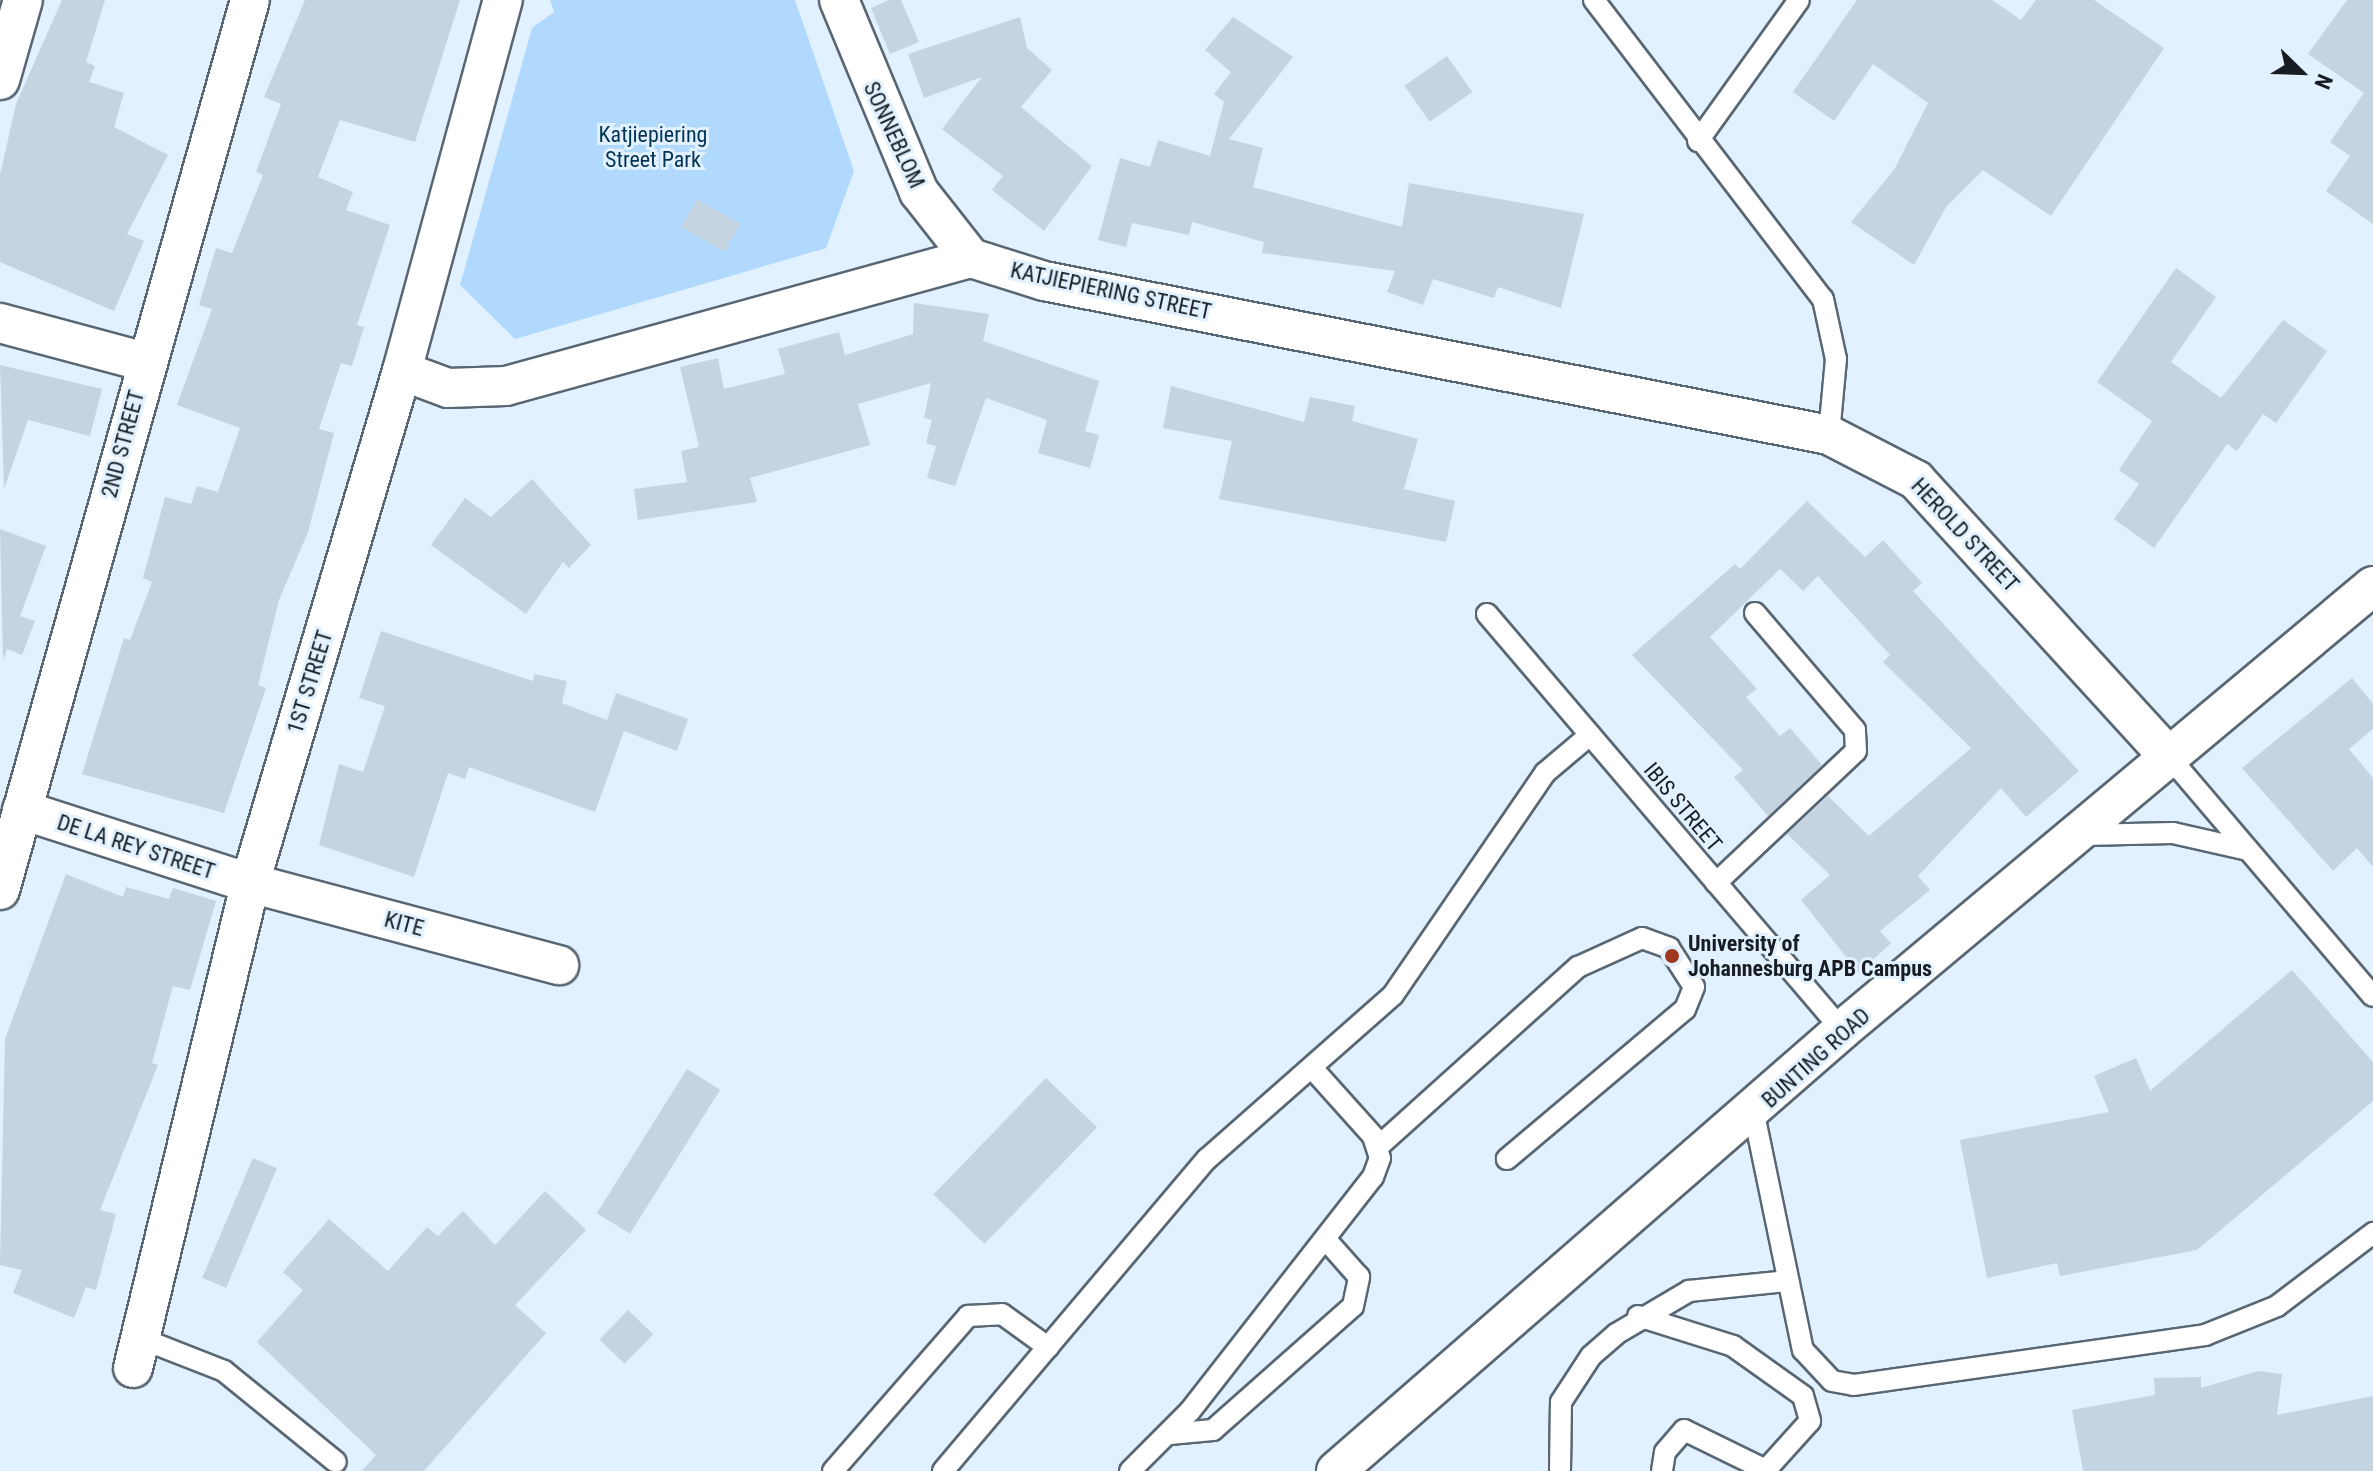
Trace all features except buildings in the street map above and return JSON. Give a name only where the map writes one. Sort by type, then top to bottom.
[{"type":"street","points":[[0,80],[23,0]]},
{"type":"street","name":"2ND STREET","points":[[0,890],[250,0]]},
{"type":"street","name":"1ST STREET","points":[[136,1353],[250,883],[402,371],[503,0]]},
{"type":"street","name":"SONNEBLOM","points":[[839,0],[919,192],[971,258]]},
{"type":"street","points":[[402,371],[448,388],[506,386],[971,258]]},
{"type":"street","name":"KATJIEPIERING STREET","points":[[971,258],[1044,281],[1829,435]]},
{"type":"street","points":[[0,323],[146,362]]},
{"type":"street","name":"HEROLD STREET","points":[[1829,435],[1916,480],[2171,759]]},
{"type":"street","name":"BUNTING ROAD","points":[[1336,1471],[1754,1114],[1842,1030],[2084,835],[2373,586]]},
{"type":"street","name":"DE LA REY STREET","points":[[22,810],[250,883]]},
{"type":"street","name":"KITE","points":[[250,883],[559,965]]},
{"type":"lane","points":[[1594,0],[1698,141],[1823,299],[1836,359],[1829,435]]},
{"type":"lane","points":[[1698,141],[1799,0]]},
{"type":"lane","points":[[1716,883],[1856,751],[1855,730],[1755,613]]},
{"type":"lane","name":"IBIS STREET","points":[[1487,614],[1842,1030]]},
{"type":"lane","points":[[943,1471],[1207,1159],[1393,995],[1545,773],[1590,735]]},
{"type":"lane","points":[[2171,759],[2373,996]]},
{"type":"lane","points":[[2084,835],[2173,833],[2248,850]]},
{"type":"lane","points":[[1130,1471],[1170,1434],[1328,1242],[1373,1177],[1379,1146],[1578,967],[1642,938],[1669,948],[1694,987],[1685,1009],[1507,1159]]},
{"type":"lane","points":[[1312,1068],[1379,1146]]},
{"type":"lane","points":[[1754,1114],[1803,1350],[1832,1381],[1854,1385],[2205,1335],[2277,1306],[2373,1233]]},
{"type":"lane","points":[[1170,1434],[1213,1430],[1353,1306],[1359,1277],[1328,1242]]},
{"type":"lane","points":[[1560,1471],[1561,1402],[1591,1356],[1638,1316],[1720,1283],[1788,1281]]},
{"type":"lane","points":[[833,1471],[968,1316],[1002,1314],[1048,1347]]},
{"type":"lane","points":[[1638,1316],[1733,1346],[1803,1396],[1810,1421],[1766,1471],[1684,1430],[1665,1452],[1662,1471]]},
{"type":"lane","points":[[136,1353],[224,1371],[336,1462]]},
{"type":"green space","name":"Katjiepiering Street Park","points":[[550,0],[795,0],[854,171],[826,248],[515,339],[460,285],[532,28],[554,12]]},
{"type":"place","name":"University of Johannesburg APB Campus","points":[[1672,956]]}]
